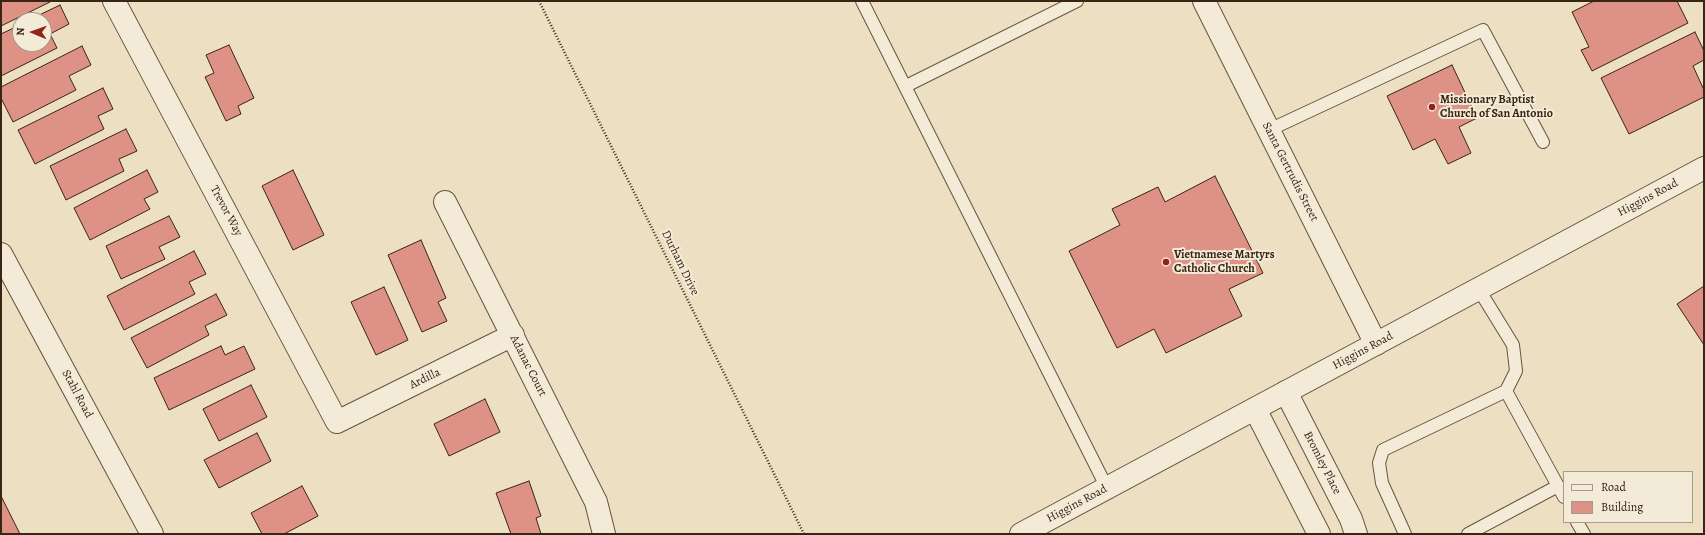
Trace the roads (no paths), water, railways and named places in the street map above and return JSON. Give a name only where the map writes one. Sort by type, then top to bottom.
[{"type":"street","name":"Trevor Way","points":[[114,1],[337,422]]},
{"type":"street","name":"Santa Gertrudis Street","points":[[1204,1],[1376,344]]},
{"type":"street","name":"Higgins Road","points":[[1021,534],[1704,168]]},
{"type":"street","name":"Adanac Court","points":[[445,202],[596,502],[604,534]]},
{"type":"street","name":"Stahl Road","points":[[1,254],[145,532]]},
{"type":"street","name":"Ardilla","points":[[337,422],[513,336]]},
{"type":"street","name":"Bromley Place","points":[[1286,392],[1351,519],[1356,534]]},
{"type":"street","points":[[1255,409],[1319,534]]},
{"type":"lane","points":[[862,1],[1107,488]]},
{"type":"lane","points":[[906,86],[1077,1]]},
{"type":"lane","points":[[1269,130],[1483,30],[1543,142]]},
{"type":"lane","points":[[1405,534],[1382,483],[1379,463],[1383,450],[1506,391],[1516,371],[1513,345],[1478,288]]},
{"type":"lane","points":[[1506,391],[1563,495]]},
{"type":"lane","points":[[1468,534],[1558,486]]},
{"type":"lane","points":[[1578,523],[1584,534]]},
{"type":"place","name":"Missionary Baptist Church of San Antonio","points":[[1432,107]]},
{"type":"place","name":"Vietnamese Martyrs Catholic Church","points":[[1166,262]]}]
